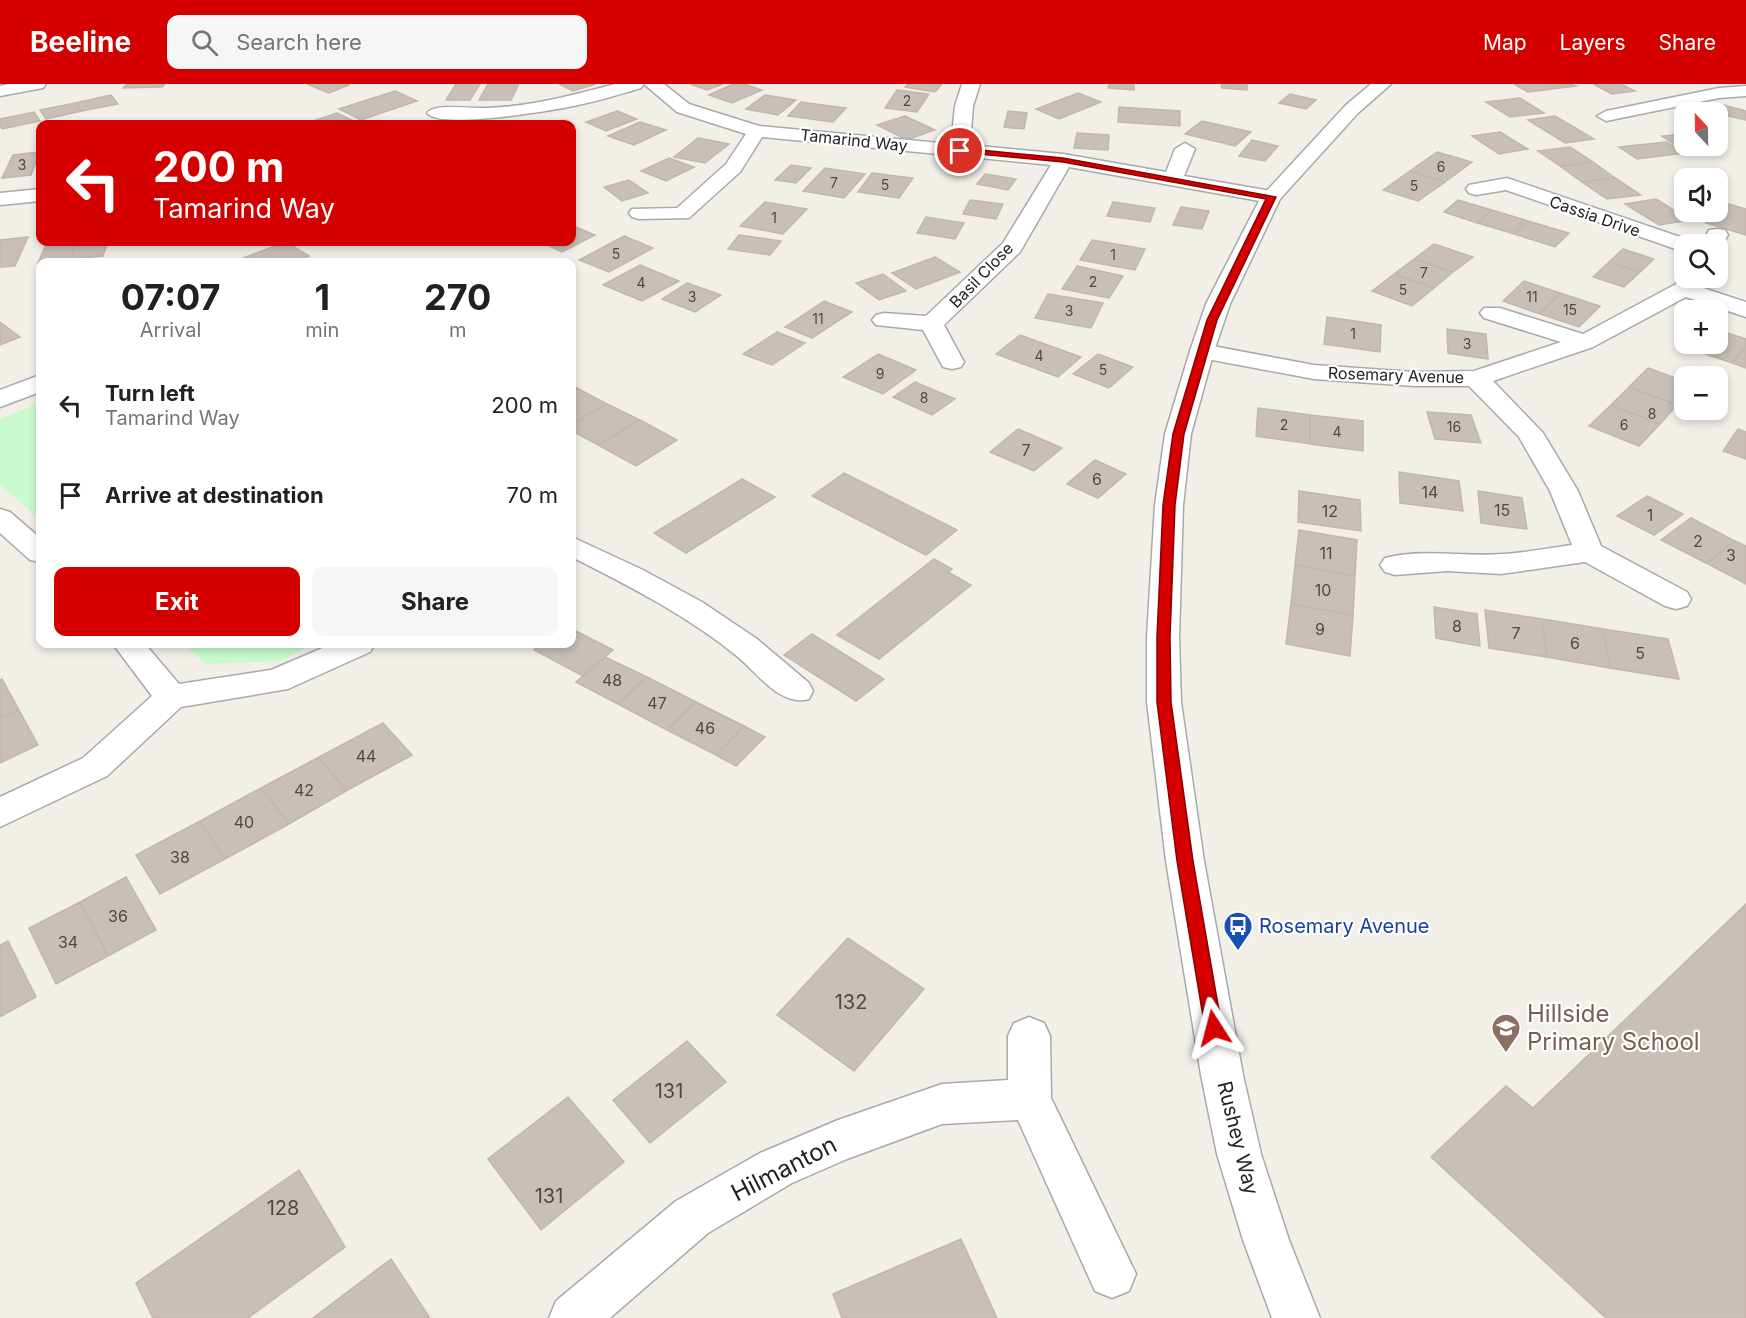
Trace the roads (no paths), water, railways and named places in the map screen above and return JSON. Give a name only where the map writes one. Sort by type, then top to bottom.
[{"type":"street","points":[[0,91],[37,84]]},
{"type":"street","points":[[436,113],[485,119],[578,100],[635,84]]},
{"type":"street","name":"Tamarind Way","points":[[653,84],[682,108],[757,131],[1063,160],[1271,197]]},
{"type":"street","points":[[960,151],[964,106],[970,84]]},
{"type":"street","name":"Rushey Way","points":[[1296,1318],[1266,1240],[1239,1154],[1221,1076],[1185,861],[1164,702],[1163,637],[1172,467],[1178,434],[1218,304],[1271,197],[1352,108],[1382,84]]},
{"type":"street","points":[[1740,84],[1746,89]]},
{"type":"street","points":[[1606,116],[1746,89]]},
{"type":"street","points":[[639,213],[686,222],[733,168],[757,131]]},
{"type":"street","points":[[1173,178],[1185,149]]},
{"type":"street","name":"Basil Close","points":[[884,320],[932,324],[1012,247],[1063,160]]},
{"type":"street","name":"Cassia Drive","points":[[1476,189],[1504,177],[1674,242]]},
{"type":"street","points":[[0,199],[36,195]]},
{"type":"street","name":"Rosemary Avenue","points":[[1202,351],[1314,372],[1414,379],[1476,378],[1586,342],[1679,288]]},
{"type":"street","name":"Rosemary Avenue","points":[[1699,288],[1746,310]]},
{"type":"street","points":[[1492,313],[1586,342]]},
{"type":"street","name":"Basil Close","points":[[932,324],[952,362]]},
{"type":"street","points":[[1476,378],[1530,433],[1564,491],[1589,552]]},
{"type":"street","points":[[0,399],[36,385]]},
{"type":"street","points":[[0,518],[36,550]]},
{"type":"street","points":[[1428,539],[1447,562]]},
{"type":"street","points":[[576,548],[702,614],[767,662],[797,692]]},
{"type":"street","points":[[1395,565],[1447,562],[1502,564],[1589,552],[1676,599]]},
{"type":"street","points":[[131,648],[171,697]]},
{"type":"street","points":[[0,813],[94,767],[171,697],[277,681],[350,648]]},
{"type":"street","points":[[1029,1036],[1030,1099],[1112,1274]]},
{"type":"street","name":"Hilmanton","points":[[573,1318],[692,1217],[776,1168],[838,1141],[942,1104],[1030,1099]]},
{"type":"place","name":"Rosemary Avenue","points":[[1238,952]]},
{"type":"place","name":"Hillside Primary School","points":[[1506,1054]]}]
